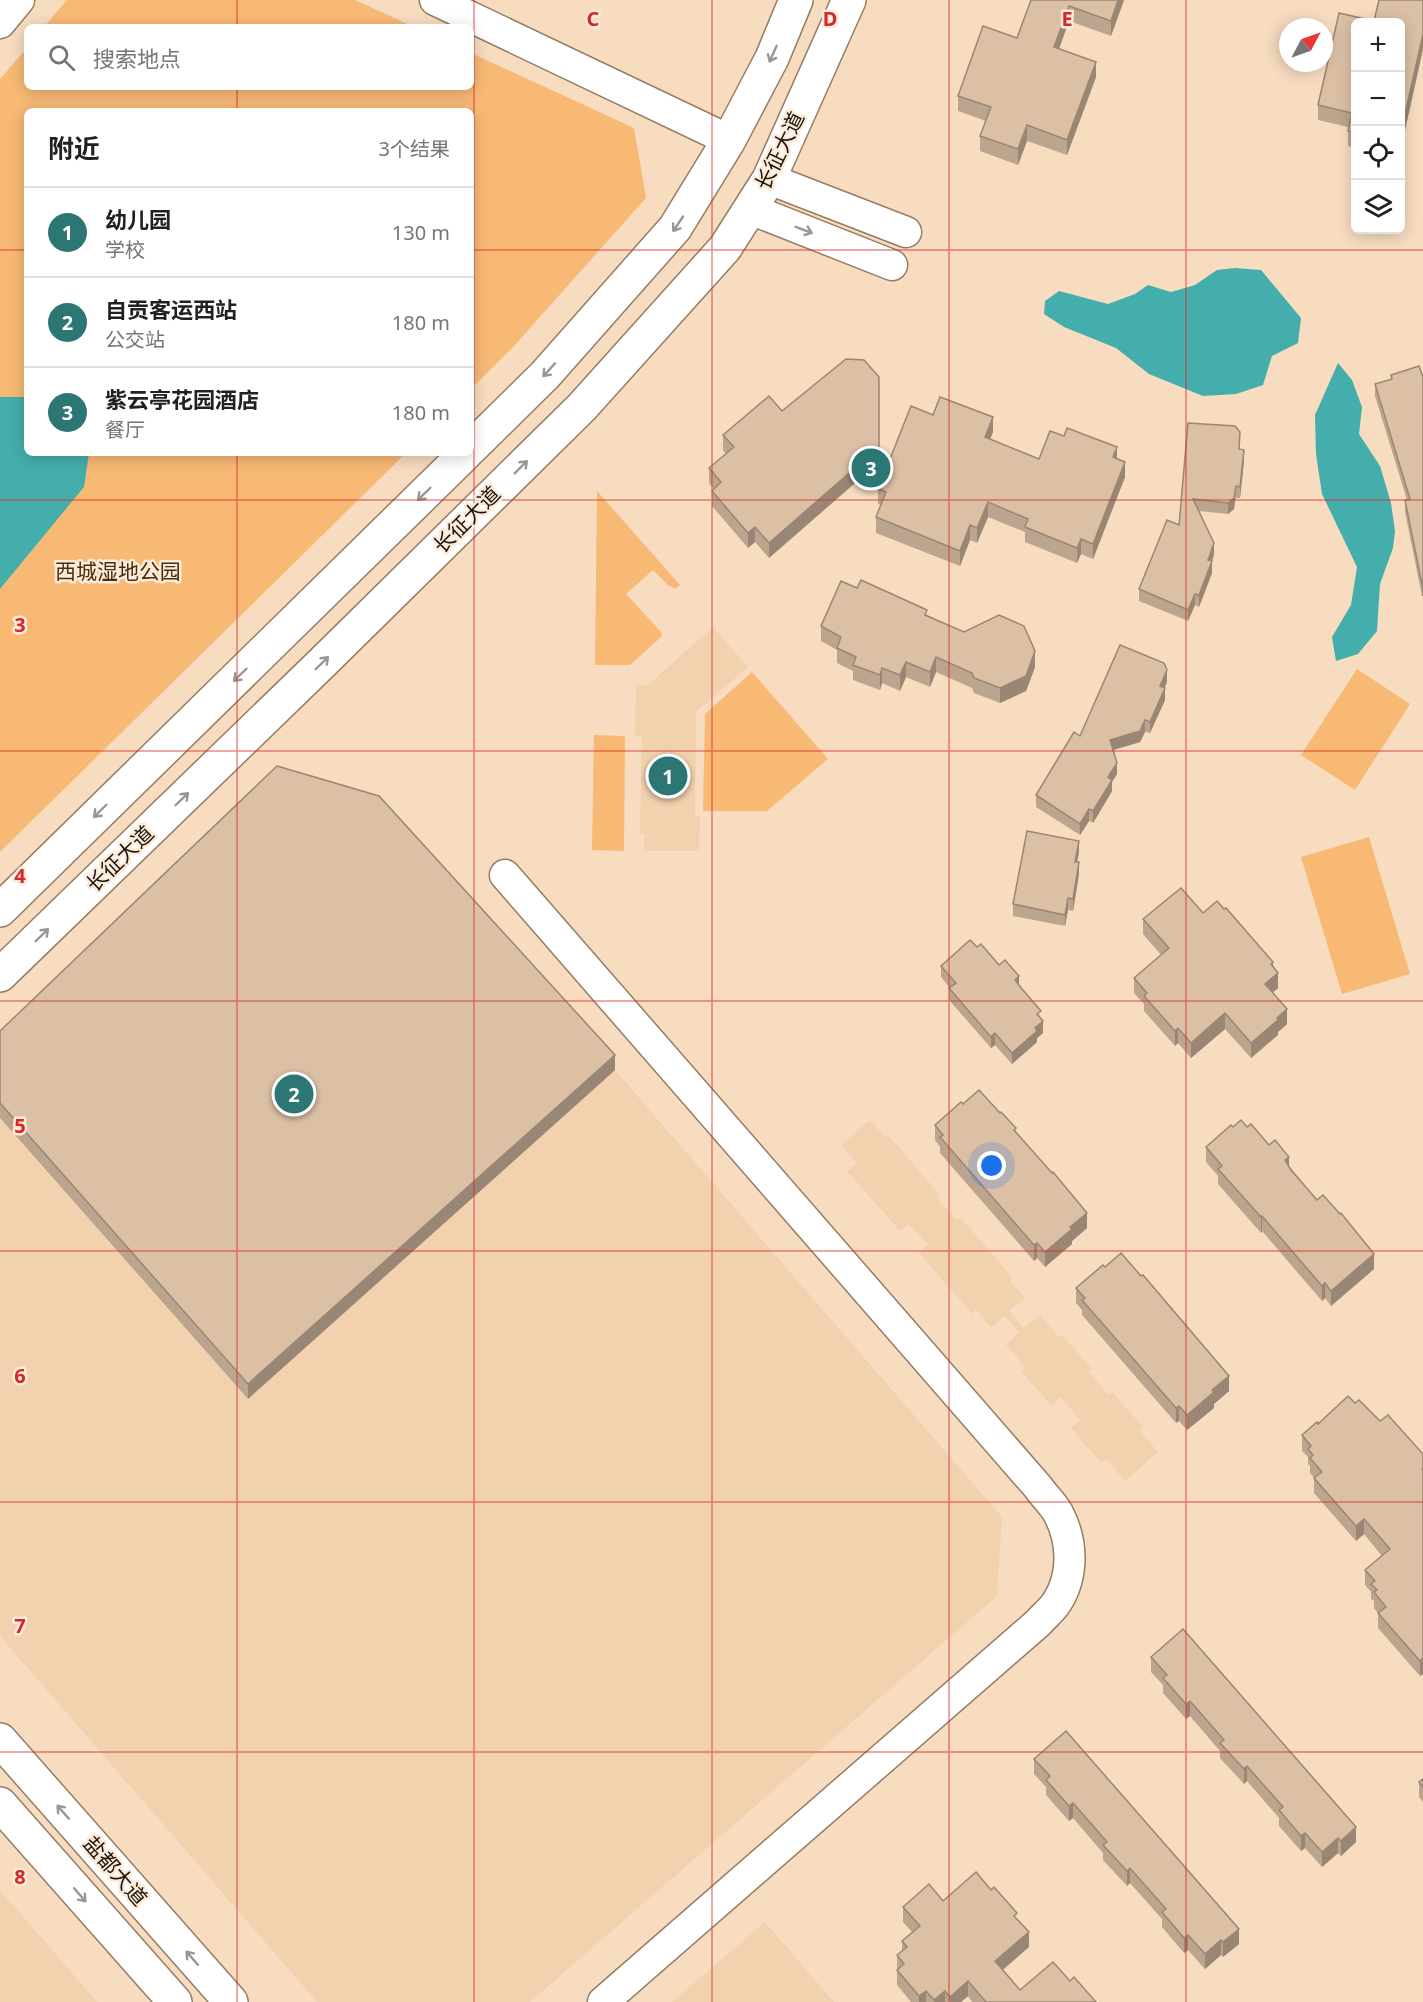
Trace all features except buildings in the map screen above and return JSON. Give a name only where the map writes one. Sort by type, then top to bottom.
[{"type":"main road","points":[[474,445],[545,375],[675,228],[729,140],[772,58],[796,0]]},
{"type":"main road","name":"长征大道","points":[[0,975],[582,407],[725,248],[769,178],[849,0]]},
{"type":"main road","points":[[0,910],[463,456]]},
{"type":"main road","name":"盐都大道","points":[[0,1740],[231,2002]]},
{"type":"main road","name":"盐都大道","points":[[0,1804],[175,2002]]},
{"type":"street","points":[[0,23],[19,0]]},
{"type":"street","points":[[435,0],[729,140]]},
{"type":"street","points":[[769,178],[906,232]]},
{"type":"street","points":[[750,209],[891,265]]},
{"type":"street","points":[[505,875],[1038,1487],[1057,1512],[1067,1534],[1070,1557],[1066,1581],[1057,1603],[1038,1623],[603,2002]]},
{"type":"shaded area","points":[[713,627],[748,667],[696,712],[695,816],[700,816],[699,851],[644,851],[644,834],[640,833],[642,736],[635,736],[636,684],[648,685]]},
{"type":"shaded area","points":[[615,1070],[1002,1517],[997,1596],[530,2002],[317,2002],[0,1636],[0,1119],[248,1399]]},
{"type":"shaded area","points":[[870,1120],[885,1137],[888,1135],[940,1195],[937,1198],[957,1220],[961,1218],[1013,1278],[1010,1281],[1025,1298],[1009,1311],[1024,1328],[1040,1315],[1059,1337],[1062,1335],[1092,1369],[1089,1372],[1109,1395],[1112,1392],[1143,1427],[1139,1430],[1158,1452],[1125,1481],[1106,1459],[1101,1463],[1071,1428],[1080,1420],[1061,1397],[1051,1405],[1021,1371],[1025,1367],[1006,1345],[1019,1332],[1005,1316],[991,1327],[976,1310],[972,1314],[919,1253],[928,1245],[909,1224],[900,1231],[847,1171],[857,1163],[841,1145]]},
{"type":"shaded area","points":[[0,1891],[22,1915],[97,2002],[0,2002]]},
{"type":"shaded area","points":[[765,1922],[834,2002],[672,2002]]},
{"type":"green space","points":[[67,0],[355,0],[407,24],[47,24]]},
{"type":"green space","name":"西城湿地公园","points":[[24,51],[24,90],[474,90],[474,54],[634,128],[646,198],[513,347],[474,386],[474,108],[24,108],[24,456],[403,456],[0,852],[0,79]]},
{"type":"green space","points":[[597,491],[680,585],[676,589],[668,585],[653,570],[626,594],[662,633],[661,637],[630,665],[595,665]]},
{"type":"green space","points":[[1357,669],[1410,704],[1355,790],[1301,755]]},
{"type":"green space","points":[[752,672],[828,759],[767,811],[703,811],[705,714]]},
{"type":"green space","points":[[594,735],[625,736],[624,851],[592,850]]},
{"type":"green space","points":[[1369,837],[1410,974],[1342,994],[1301,857]]},
{"type":"water","points":[[1235,268],[1261,270],[1301,318],[1298,343],[1272,356],[1263,385],[1236,394],[1203,396],[1149,374],[1116,348],[1064,327],[1044,314],[1045,301],[1059,291],[1108,304],[1135,294],[1148,285],[1171,292],[1195,285],[1217,270]]},
{"type":"water","points":[[1338,363],[1352,380],[1362,407],[1359,434],[1380,466],[1391,503],[1395,531],[1393,548],[1380,584],[1377,631],[1358,654],[1336,661],[1332,637],[1351,605],[1357,567],[1322,494],[1316,454],[1315,415]]},
{"type":"water","points":[[0,397],[24,397],[24,456],[89,456],[84,487],[0,589]]},
{"type":"place","name":"紫云亭花园酒店","points":[[871,468]]},
{"type":"place","name":"幼儿园","points":[[668,776]]},
{"type":"place","name":"自贡客运西站","points":[[294,1094]]}]
